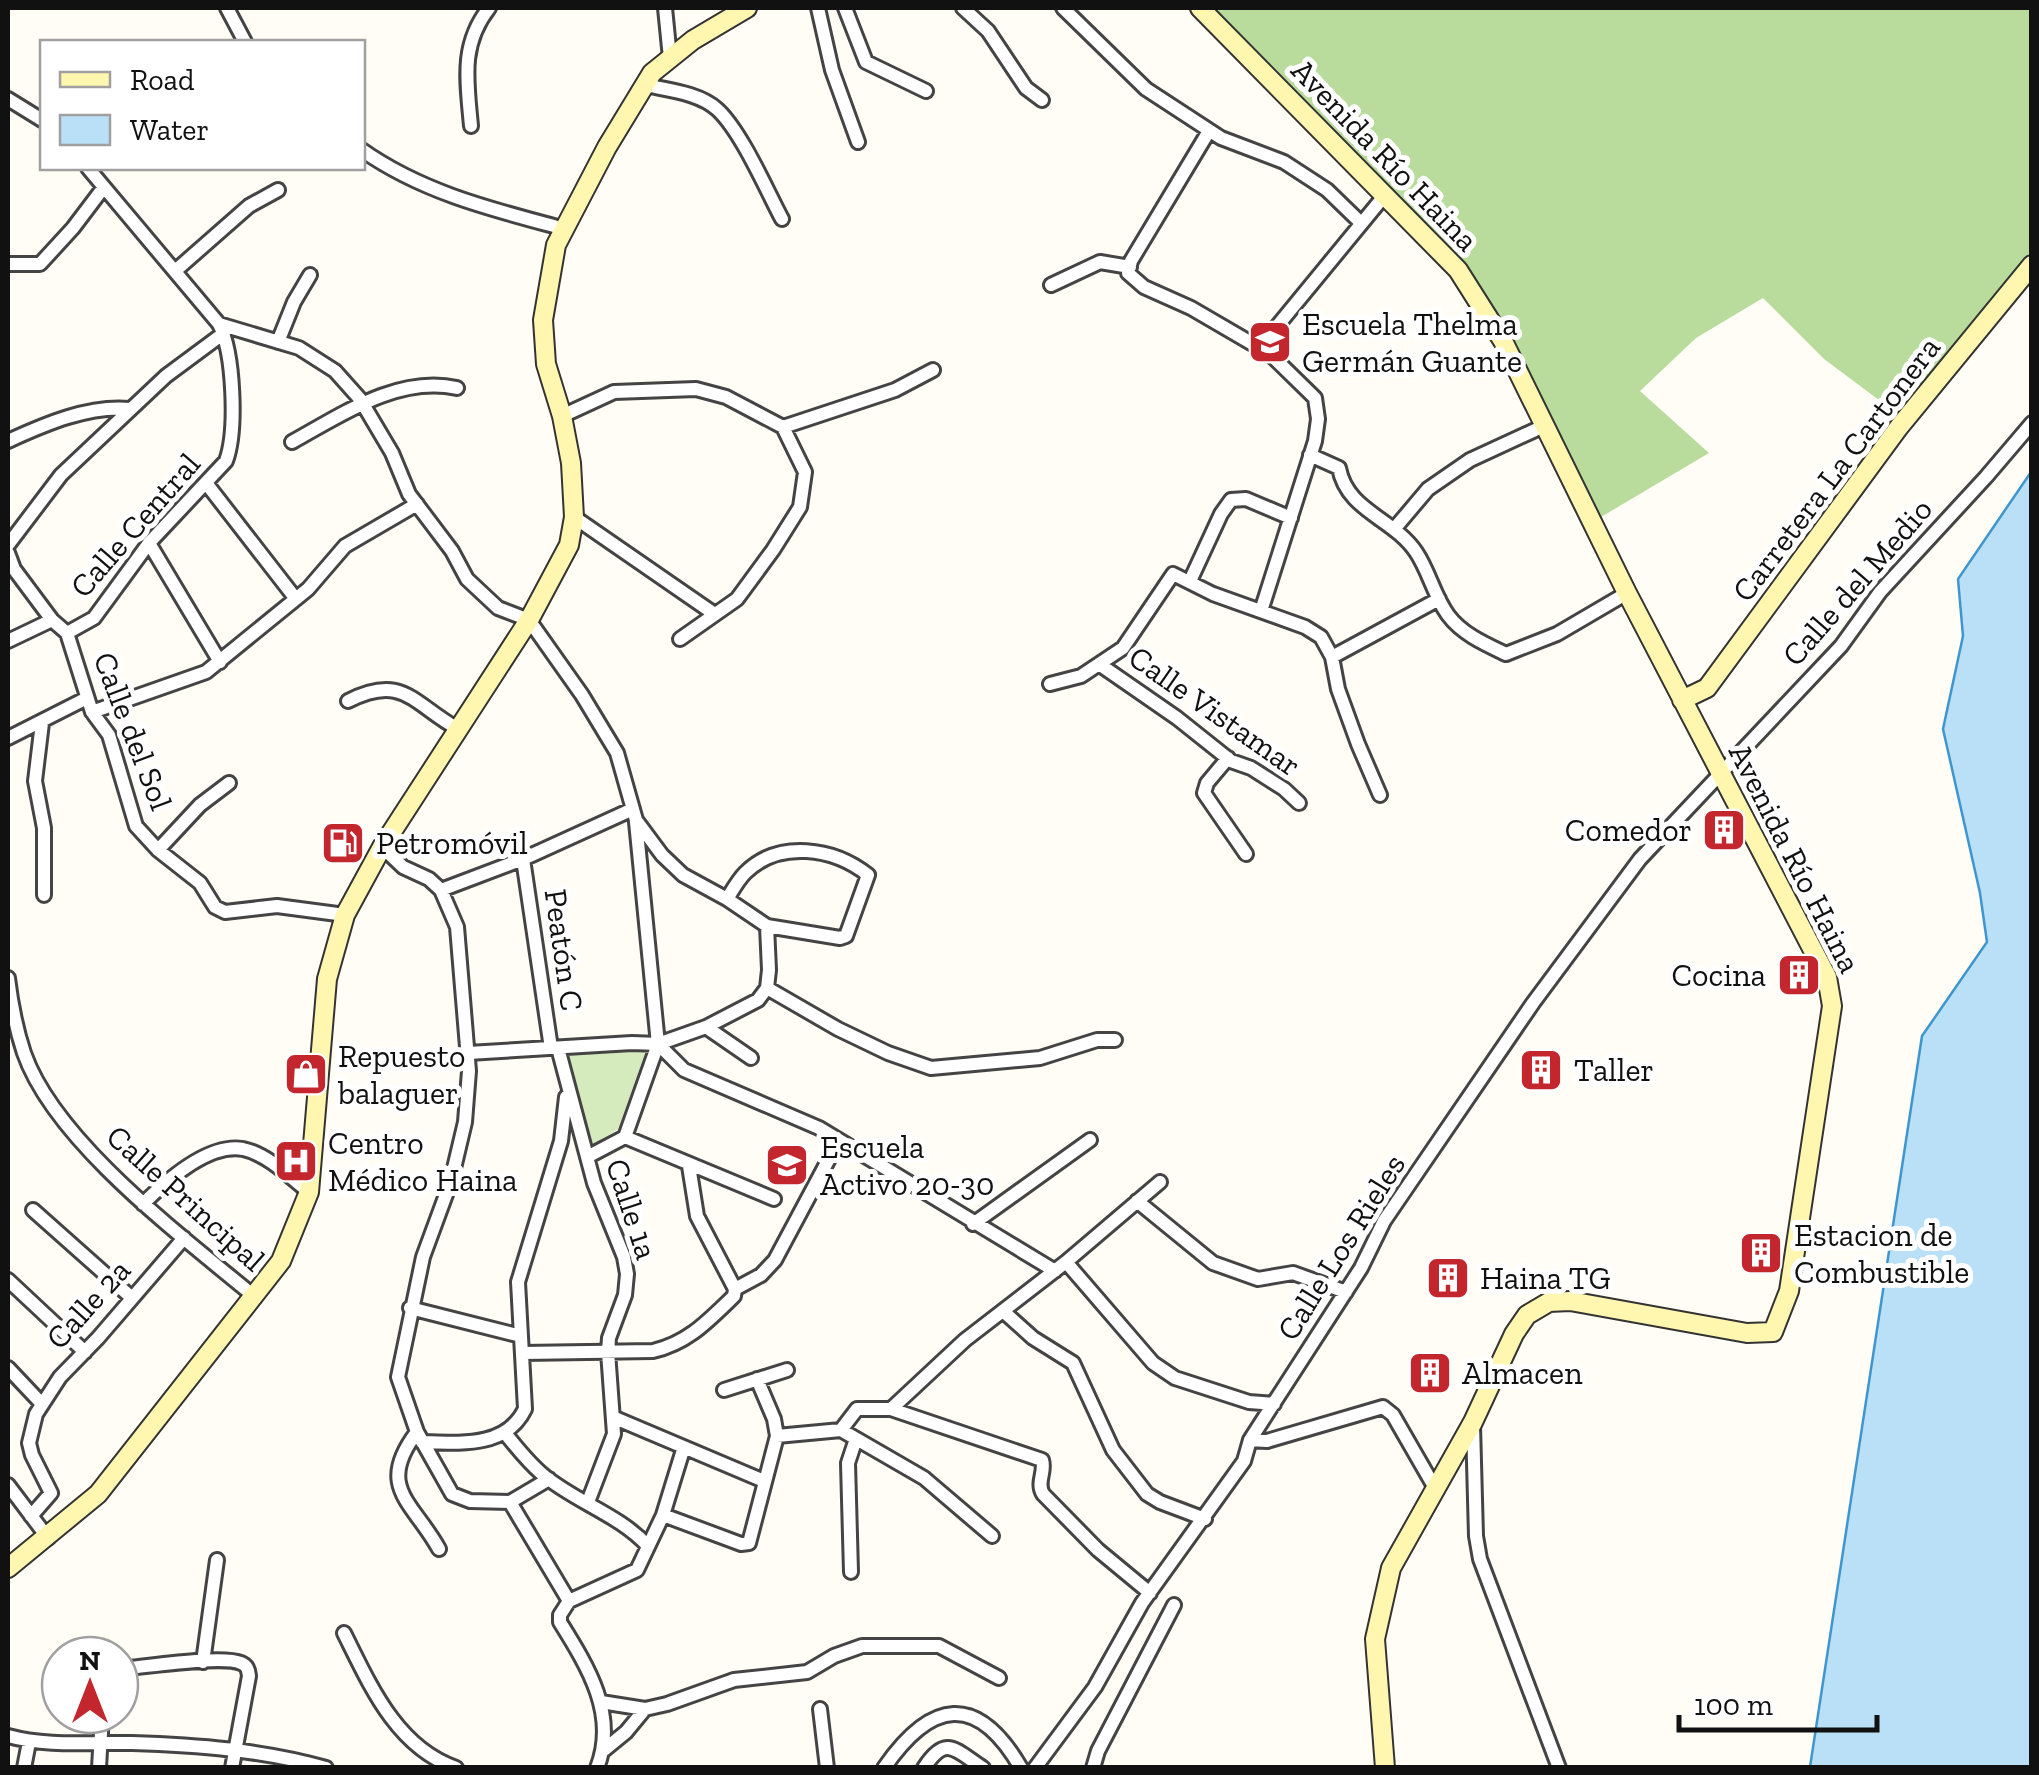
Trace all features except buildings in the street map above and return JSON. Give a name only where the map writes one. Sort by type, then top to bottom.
[{"type":"street","points":[[227,8],[244,40]]},
{"type":"street","points":[[470,126],[469,45],[474,28],[489,8]]},
{"type":"street","points":[[664,8],[670,58]]},
{"type":"street","points":[[8,1568],[98,1494],[280,1260],[309,1192],[327,978],[345,915],[382,847],[529,620],[569,545],[574,517],[572,463],[546,364],[544,320],[556,245],[607,147],[652,73],[693,40],[747,8]]},
{"type":"street","points":[[818,8],[832,70],[858,142]]},
{"type":"street","points":[[845,8],[866,62],[926,90]]},
{"type":"street","points":[[964,8],[988,32],[1026,88],[1042,100]]},
{"type":"street","points":[[1063,8],[1146,90],[1209,131],[1284,162],[1327,190],[1361,222]]},
{"type":"street","name":"Avenida Río Haina","points":[[1200,8],[1458,270],[1503,342],[1626,593],[1827,976],[1832,1006],[1789,1291],[1773,1332],[1747,1333],[1570,1301],[1549,1302],[1527,1315],[1514,1334],[1474,1422],[1392,1568],[1375,1639],[1385,1768]]},
{"type":"street","points":[[644,85],[686,95],[718,110],[782,219]]},
{"type":"street","points":[[8,100],[40,119]]},
{"type":"street","points":[[1209,131],[1128,272],[1144,287],[1260,347],[1314,398],[1318,419],[1310,455],[1261,611]]},
{"type":"street","points":[[365,152],[411,180],[438,191],[564,229]]},
{"type":"street","points":[[90,170],[221,329],[298,348],[335,371],[365,404],[417,504],[468,579],[498,608],[529,620],[617,753],[634,814],[658,1044],[626,1137],[586,1158]]},
{"type":"street","points":[[8,264],[40,264],[104,187]]},
{"type":"street","points":[[175,271],[249,206],[278,190]]},
{"type":"street","points":[[1260,347],[1385,196]]},
{"type":"street","points":[[1051,285],[1100,262],[1130,264]]},
{"type":"street","name":"Carretera La Cartonera","points":[[1682,700],[1707,688],[1899,427],[2032,265]]},
{"type":"street","points":[[278,342],[310,275]]},
{"type":"street","points":[[8,549],[61,474],[221,329]]},
{"type":"street","name":"Calle Central","points":[[66,633],[94,618],[149,543],[221,469],[230,451],[232,411],[221,329]]},
{"type":"street","points":[[783,427],[896,390],[933,370]]},
{"type":"street","points":[[292,442],[406,386],[457,388]]},
{"type":"street","points":[[562,416],[614,392],[696,390],[726,397],[783,427],[805,472],[800,507],[736,598],[680,639]]},
{"type":"street","points":[[8,442],[90,412],[130,409]]},
{"type":"street","name":"Calle del Medio","points":[[1719,773],[1840,646],[1880,592],[2032,423]]},
{"type":"street","points":[[1395,528],[1428,489],[1456,470],[1546,425]]},
{"type":"street","points":[[1310,455],[1339,468],[1342,483],[1357,504],[1395,528],[1416,552],[1448,616],[1476,640],[1506,654],[1557,634],[1626,593]]},
{"type":"street","points":[[206,483],[296,599]]},
{"type":"street","points":[[1190,581],[1220,514],[1231,500],[1246,499],[1290,518]]},
{"type":"street","points":[[92,712],[206,672],[296,599],[344,546],[417,504]]},
{"type":"street","points":[[574,517],[713,614]]},
{"type":"street","points":[[149,543],[220,662]]},
{"type":"street","name":"Calle del Sol","points":[[8,549],[14,568],[66,633],[92,712],[109,735],[136,826],[158,850],[200,883],[215,908],[226,912],[277,906],[345,915]]},
{"type":"street","points":[[1050,684],[1081,676],[1123,648],[1173,574],[1212,594],[1321,637],[1332,657],[1349,719],[1380,795]]},
{"type":"street","points":[[1332,657],[1439,599]]},
{"type":"street","points":[[8,641],[52,620]]},
{"type":"street","name":"Calle Vistamar","points":[[1099,664],[1228,758],[1252,768],[1299,803]]},
{"type":"street","points":[[348,700],[367,691],[395,688],[408,693],[458,730]]},
{"type":"street","points":[[8,738],[87,698]]},
{"type":"street","points":[[42,723],[35,781],[44,828],[44,896]]},
{"type":"street","points":[[1228,758],[1207,783],[1204,793],[1246,854]]},
{"type":"street","name":"Calle Los Rieles","points":[[1035,1768],[1095,1687],[1150,1593],[1244,1461],[1250,1440],[1346,1292],[1384,1221],[1533,1003],[1640,860],[1719,773]]},
{"type":"street","points":[[158,850],[200,806],[229,783]]},
{"type":"street","points":[[441,890],[634,814]]},
{"type":"street","points":[[634,814],[662,855],[683,875],[767,926],[846,936],[868,875],[854,864],[820,850],[798,850],[746,871],[727,899]]},
{"type":"street","points":[[382,847],[402,867],[441,890],[457,927],[468,1053],[465,1122],[451,1181],[423,1257],[398,1378],[420,1437],[452,1494],[460,1499],[510,1502],[549,1479]]},
{"type":"street","name":"Peatón C","points":[[523,859],[554,1048]]},
{"type":"street","points":[[468,1053],[658,1044],[706,1027],[758,1000],[767,988],[767,926]]},
{"type":"street","name":"Calle Principal","points":[[8,978],[25,1056],[76,1135],[143,1204],[255,1297]]},
{"type":"street","points":[[767,988],[838,1029],[931,1068],[1040,1058],[1098,1040],[1115,1040]]},
{"type":"street","points":[[706,1027],[751,1058]]},
{"type":"street","points":[[658,1044],[684,1070],[839,1140],[973,1224],[1061,1266],[1153,1363],[1175,1378],[1249,1402],[1274,1404]]},
{"type":"street","name":"Calle 1a","points":[[554,1048],[586,1158],[624,1256],[627,1274],[625,1295],[608,1352],[614,1434],[588,1502]]},
{"type":"street","points":[[439,1549],[428,1528],[404,1499],[396,1472],[404,1449],[420,1437],[481,1441],[504,1433],[520,1420],[525,1408],[518,1282],[561,1141],[567,1090]]},
{"type":"street","points":[[626,1137],[774,1199]]},
{"type":"street","points":[[735,1289],[761,1276],[775,1260],[839,1140]]},
{"type":"street","points":[[973,1224],[1090,1140]]},
{"type":"street","points":[[143,1204],[170,1176],[226,1149],[244,1149],[265,1158],[309,1192]]},
{"type":"street","points":[[523,1353],[653,1352],[692,1336],[734,1296],[735,1289],[698,1216],[689,1166]]},
{"type":"street","points":[[891,1410],[965,1340],[1160,1182]]},
{"type":"street","points":[[1137,1201],[1213,1263],[1258,1279],[1294,1273],[1346,1292]]},
{"type":"street","points":[[33,1210],[132,1298]]},
{"type":"street","name":"Calle 2a","points":[[31,1516],[51,1491],[30,1443],[31,1426],[42,1404],[60,1378],[184,1238]]},
{"type":"street","points":[[8,1280],[86,1352]]},
{"type":"street","points":[[410,1308],[521,1336]]},
{"type":"street","points":[[1004,1311],[1033,1338],[1073,1363],[1113,1450],[1148,1494],[1205,1519]]},
{"type":"street","points":[[8,1368],[42,1404]]},
{"type":"street","points":[[724,1390],[786,1370]]},
{"type":"street","points":[[664,1515],[741,1544],[749,1543],[777,1436],[758,1379]]},
{"type":"street","points":[[1250,1440],[1267,1441],[1383,1407],[1393,1415],[1435,1488]]},
{"type":"street","points":[[841,1430],[857,1409],[891,1410],[1042,1460],[1043,1494],[1098,1550],[1150,1593]]},
{"type":"street","points":[[615,1418],[764,1481]]},
{"type":"street","points":[[1474,1422],[1476,1536],[1480,1558],[1559,1768]]},
{"type":"street","points":[[777,1436],[841,1430],[924,1478],[992,1536]]},
{"type":"street","points":[[504,1433],[549,1479],[636,1534],[648,1546]]},
{"type":"street","points":[[852,1572],[848,1463],[856,1440]]},
{"type":"street","points":[[597,1768],[604,1750],[606,1722],[601,1702],[560,1622],[569,1602],[637,1570],[664,1515],[684,1450]]},
{"type":"street","points":[[8,1485],[13,1501],[48,1538]]},
{"type":"street","points":[[510,1502],[569,1602]]},
{"type":"street","points":[[203,1662],[217,1560]]},
{"type":"street","points":[[1093,1768],[1098,1750],[1174,1606]]},
{"type":"street","points":[[344,1633],[376,1696],[415,1746],[456,1768]]},
{"type":"street","points":[[601,1702],[644,1709],[668,1704],[734,1680],[807,1672],[862,1646],[939,1646],[999,1678]]},
{"type":"street","points":[[140,1667],[203,1662],[241,1663],[247,1668],[250,1676],[232,1768]]},
{"type":"street","points":[[604,1750],[626,1732],[644,1709]]},
{"type":"street","points":[[820,1709],[828,1768]]},
{"type":"street","points":[[884,1768],[904,1739],[936,1716],[967,1714],[984,1722],[1010,1749],[1021,1768]]},
{"type":"street","points":[[99,1735],[99,1768]]},
{"type":"street","points":[[8,1736],[29,1742],[234,1750],[326,1768]]},
{"type":"street","points":[[24,1768],[29,1742]]},
{"type":"street","points":[[924,1768],[935,1751],[950,1746],[983,1768]]},
{"type":"green space","points":[[2031,8],[2031,251],[1899,415],[1824,359],[1763,298],[1696,338],[1640,391],[1709,453],[1601,517],[1511,340],[1438,239],[1213,9]]},
{"type":"green space","points":[[647,1048],[618,1129],[590,1147],[567,1054]]},
{"type":"water","points":[[2031,472],[2031,1767],[1810,1767],[1922,1036],[1987,942],[1980,893],[1943,729],[1963,636],[1958,579]]},
{"type":"place","name":"Escuela Thelma Germán Guante","points":[[1270,342]]},
{"type":"place","name":"Comedor","points":[[1724,830]]},
{"type":"place","name":"Petromóvil","points":[[343,843]]},
{"type":"place","name":"Cocina","points":[[1799,975]]},
{"type":"place","name":"Taller","points":[[1541,1070]]},
{"type":"place","name":"Repuesto balaguer","points":[[306,1074]]},
{"type":"place","name":"Centro Médico Haina","points":[[296,1161]]},
{"type":"place","name":"Escuela Activo 20-30","points":[[787,1165]]},
{"type":"place","name":"Estacion de Combustible","points":[[1761,1253]]},
{"type":"place","name":"Haina TG","points":[[1448,1278]]},
{"type":"place","name":"Almacen","points":[[1430,1373]]}]
